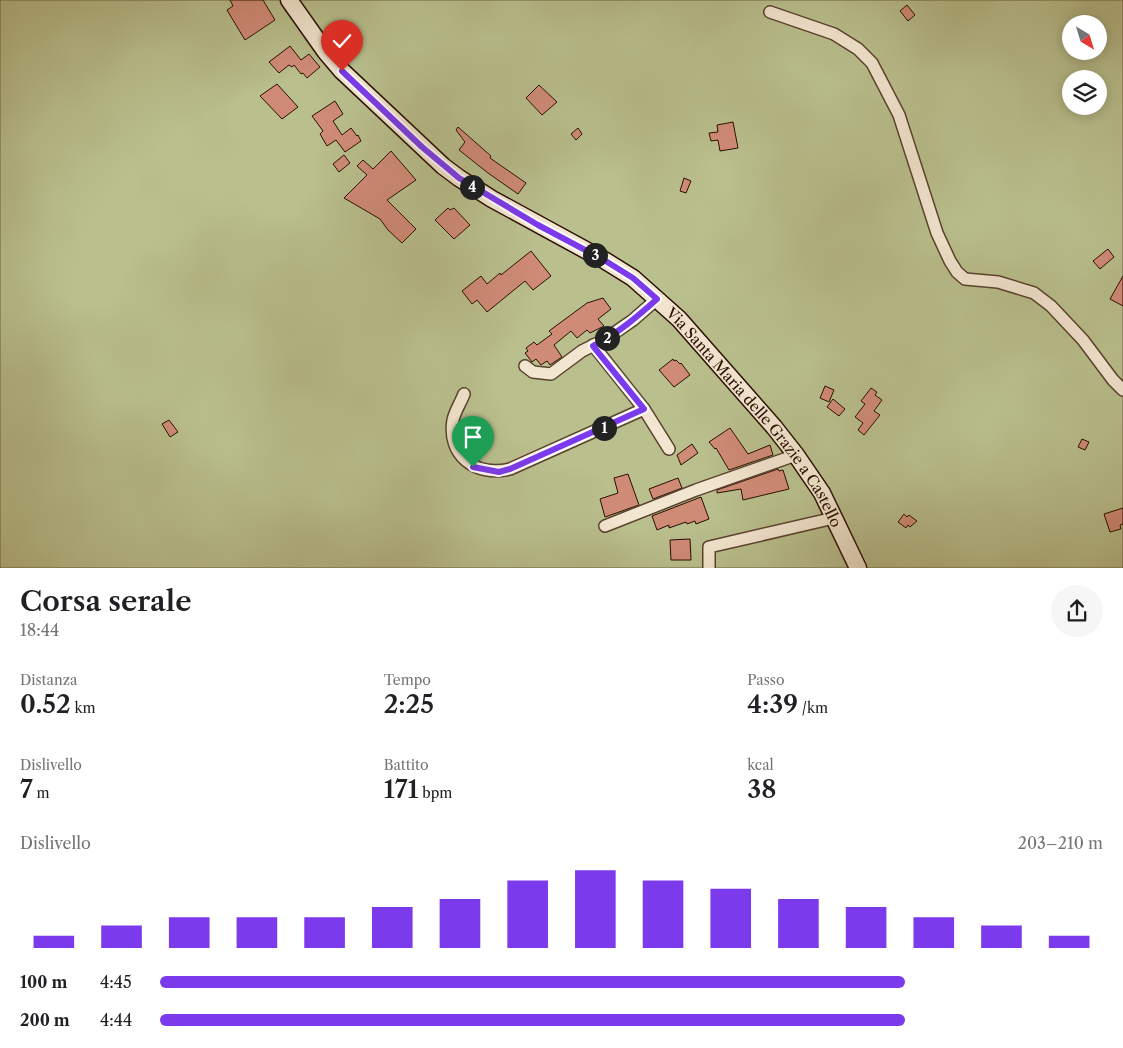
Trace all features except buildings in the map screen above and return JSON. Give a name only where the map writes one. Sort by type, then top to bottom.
[{"type":"street","name":"Via Santa Maria delle Grazie a Castello","points":[[289,0],[325,52],[342,71],[442,166],[492,199],[604,260],[633,278],[679,319],[774,427],[796,455],[822,493],[858,568]]},
{"type":"street","points":[[770,12],[834,34],[858,49],[872,63],[899,115],[938,233],[950,262],[957,272],[965,279],[998,282],[1034,293],[1051,306],[1083,340],[1113,380],[1123,390]]},
{"type":"street","points":[[525,366],[533,372],[552,374],[582,351],[604,340],[633,320],[657,299]]},
{"type":"street","points":[[593,346],[644,409],[669,449]]},
{"type":"street","points":[[464,394],[453,419],[457,451],[473,467],[499,472],[510,469],[644,409]]},
{"type":"street","points":[[605,526],[696,490],[796,455]]},
{"type":"street","points":[[709,568],[709,547],[834,518]]},
{"type":"green space","points":[[0,0],[1123,0],[1123,568],[0,568]]},
{"type":"route","points":[[342,71],[442,166],[492,199],[604,260],[633,278],[657,299],[633,320],[593,346],[644,409],[510,469],[499,472],[473,467]]}]
